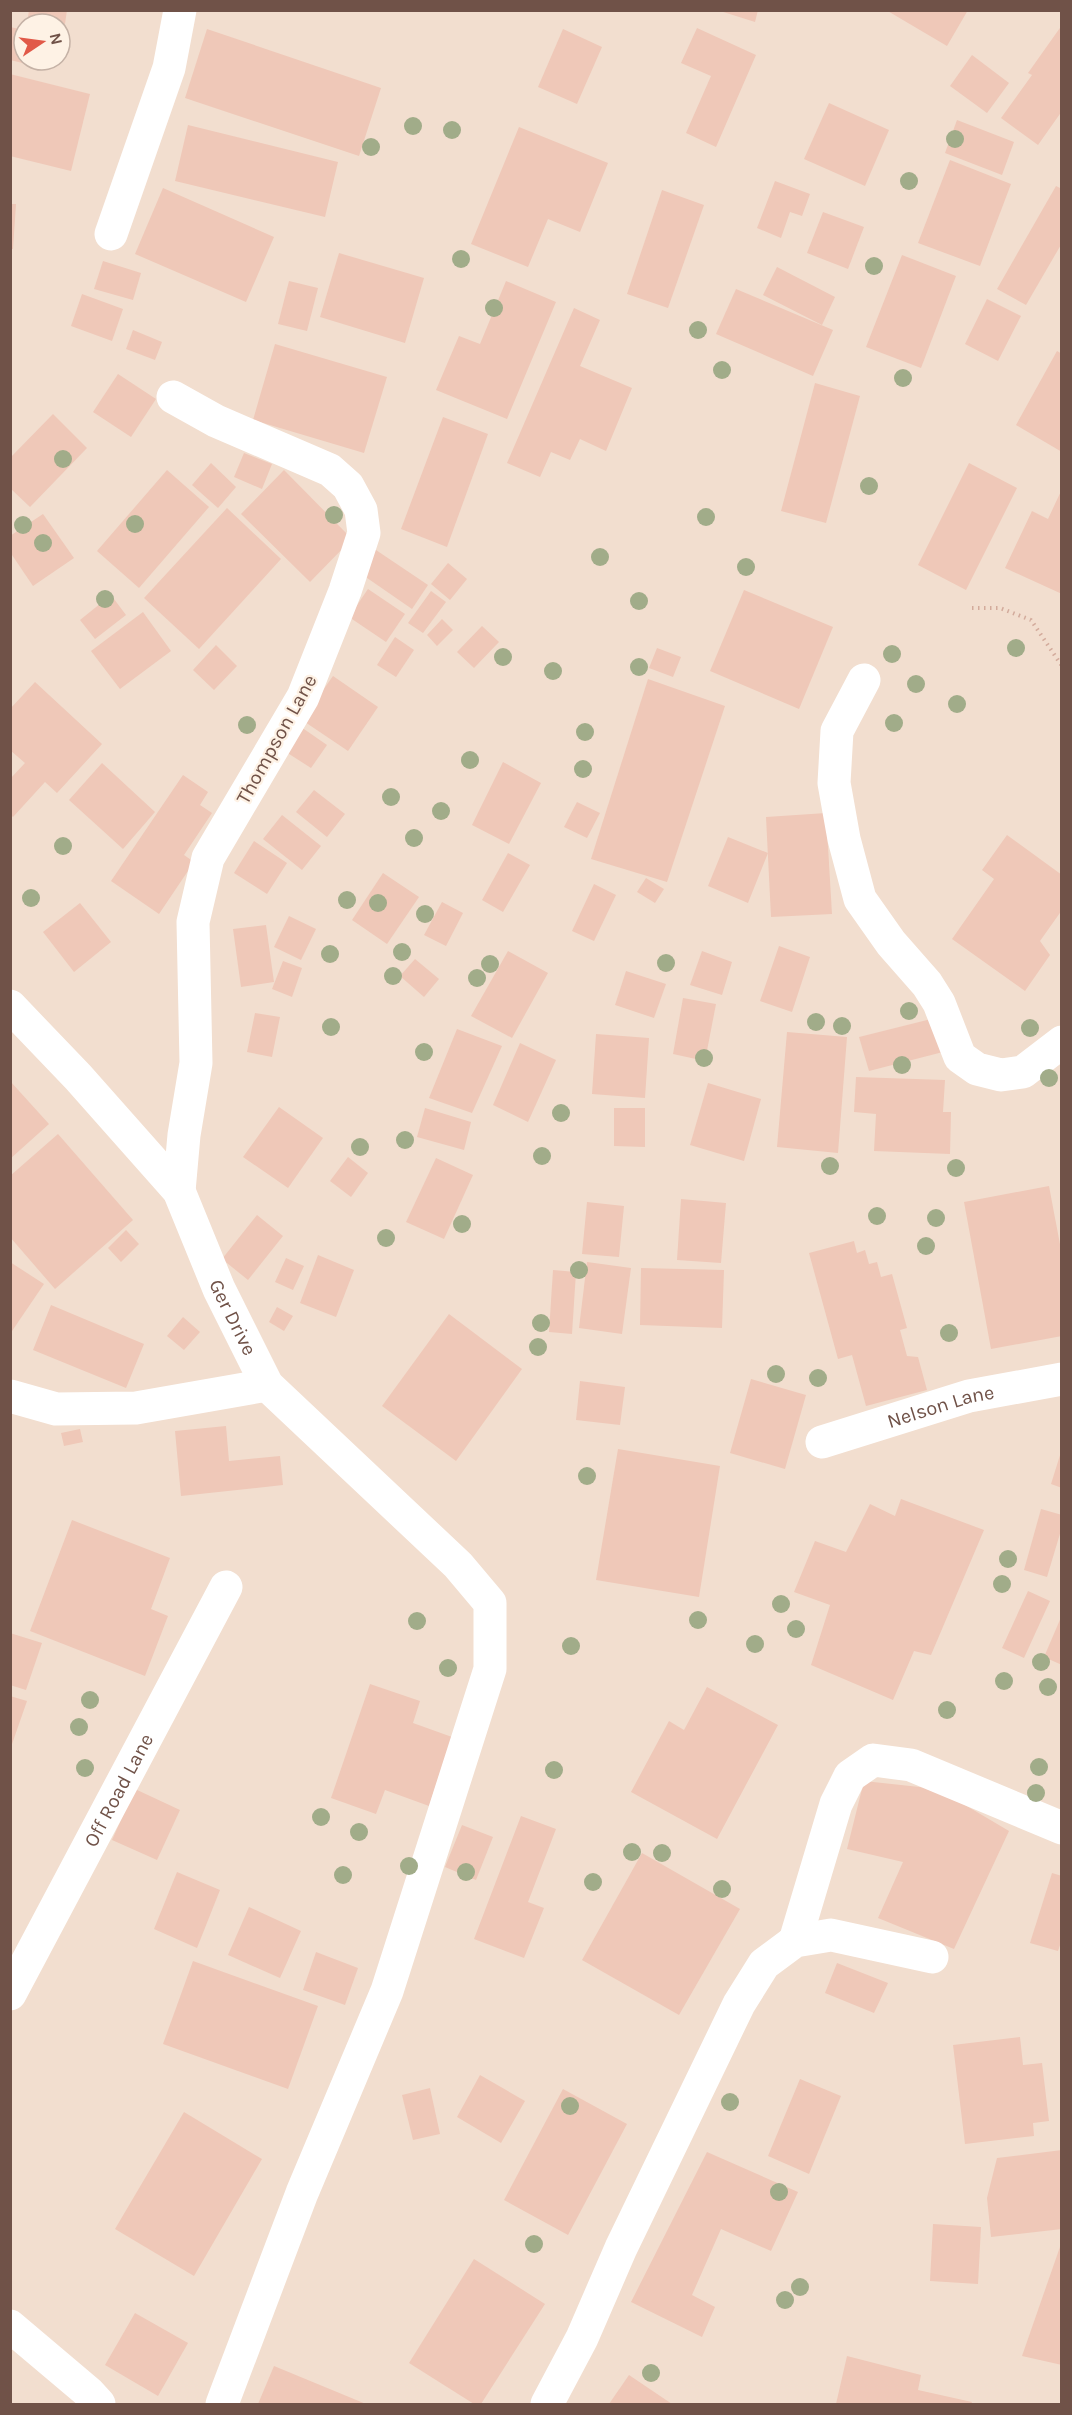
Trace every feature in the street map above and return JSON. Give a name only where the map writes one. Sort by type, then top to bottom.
[{"type":"street","points":[[111,234],[169,68],[180,10]]},
{"type":"street","name":"Thompson Lane","points":[[173,397],[216,421],[330,470],[348,486],[361,510],[364,533],[345,591],[303,697],[208,858],[193,922],[195,1064],[184,1134],[179,1191]]},
{"type":"street","points":[[864,680],[837,731],[834,783],[844,839],[860,899],[891,943],[927,984],[939,1003],[960,1057],[977,1069],[1001,1075],[1023,1072],[1062,1042]]},
{"type":"street","name":"Ger Drive","points":[[10,1006],[78,1077],[179,1191],[219,1290],[267,1385],[458,1565],[490,1603],[490,1669],[387,1991],[302,2193],[222,2404]]},
{"type":"street","name":"Nelson Lane","points":[[822,1442],[969,1396],[1062,1379]]},
{"type":"street","points":[[10,1396],[56,1409],[136,1407],[267,1385]]},
{"type":"street","name":"Off Road Lane","points":[[10,1994],[226,1587]]},
{"type":"street","points":[[795,1941],[836,1804],[850,1776],[873,1760],[911,1765],[1062,1828]]},
{"type":"street","points":[[547,2404],[582,2338],[621,2248],[739,2004],[764,1964],[795,1941],[831,1935],[933,1957]]},
{"type":"street","points":[[10,2326],[88,2400]]},
{"type":"path","points":[[972,608],[1000,608],[1031,620],[1062,666]]},
{"type":"shaded area","points":[[11,11],[1061,11],[1061,2404],[11,2404]]},
{"type":"building","points":[[29,10],[67,10],[67,12],[29,12]]},
{"type":"building","points":[[717,10],[758,10],[755,22]]},
{"type":"building","points":[[886,10],[968,10],[947,46]]},
{"type":"building","points":[[1062,25],[1062,111],[1038,145],[1001,118],[1032,75],[1028,73]]},
{"type":"building","points":[[10,27],[12,27],[12,60],[10,60]]},
{"type":"building","points":[[697,28],[756,55],[716,147],[686,133],[711,76],[681,63]]},
{"type":"building","points":[[207,29],[381,88],[359,156],[185,98]]},
{"type":"building","points":[[563,29],[602,47],[577,104],[538,87]]},
{"type":"building","points":[[972,55],[1009,83],[987,113],[950,86]]},
{"type":"building","points":[[10,74],[90,94],[71,171],[10,156]]},
{"type":"building","points":[[829,103],[889,130],[865,186],[804,159]]},
{"type":"building","points":[[957,120],[1014,142],[1002,175],[945,153]]},
{"type":"building","points":[[188,125],[338,162],[325,217],[175,181]]},
{"type":"building","points":[[519,127],[608,163],[580,232],[548,219],[528,267],[471,244]]},
{"type":"building","points":[[950,160],[1011,184],[980,266],[918,243]]},
{"type":"building","points":[[775,181],[810,194],[802,216],[790,212],[781,238],[757,228]]},
{"type":"building","points":[[1056,186],[1062,189],[1062,243],[1026,305],[997,289]]},
{"type":"building","points":[[163,188],[274,237],[246,302],[135,254]]},
{"type":"building","points":[[662,190],[704,205],[668,308],[627,294]]},
{"type":"building","points":[[10,204],[16,204],[13,249],[10,249]]},
{"type":"building","points":[[823,212],[864,227],[848,269],[807,253]]},
{"type":"building","points":[[339,253],[424,278],[405,343],[320,317]]},
{"type":"building","points":[[902,255],[956,276],[921,368],[866,347]]},
{"type":"building","points":[[103,261],[141,273],[133,300],[94,289]]},
{"type":"building","points":[[777,267],[835,297],[822,325],[763,295]]},
{"type":"building","points":[[289,281],[318,288],[307,331],[278,324]]},
{"type":"building","points":[[506,281],[556,302],[507,419],[436,390],[459,336],[480,344]]},
{"type":"building","points":[[736,289],[833,330],[813,376],[716,334]]},
{"type":"building","points":[[82,294],[123,309],[112,341],[71,326]]},
{"type":"building","points":[[987,299],[1021,316],[998,361],[965,344]]},
{"type":"building","points":[[574,308],[600,320],[580,366],[632,388],[606,451],[580,439],[570,460],[551,452],[540,477],[507,463]]},
{"type":"building","points":[[133,330],[162,342],[155,360],[126,349]]},
{"type":"building","points":[[275,344],[387,377],[364,453],[253,420]]},
{"type":"building","points":[[1057,351],[1062,354],[1062,452],[1016,425]]},
{"type":"building","points":[[118,374],[156,399],[131,437],[93,412]]},
{"type":"building","points":[[815,383],[860,396],[826,523],[781,511]]},
{"type":"building","points":[[53,414],[87,448],[30,507],[10,488],[10,458]]},
{"type":"building","points":[[443,417],[488,434],[447,547],[401,529]]},
{"type":"building","points":[[244,453],[272,464],[262,489],[234,477]]},
{"type":"building","points":[[211,463],[236,487],[218,508],[192,485]]},
{"type":"building","points":[[969,463],[1017,488],[966,590],[918,565]]},
{"type":"building","points":[[167,470],[209,507],[139,588],[97,551]]},
{"type":"building","points":[[284,470],[352,539],[310,582],[241,514]]},
{"type":"building","points":[[1062,489],[1062,594],[1005,568],[1032,511],[1048,519]]},
{"type":"building","points":[[227,508],[281,559],[199,649],[144,598]]},
{"type":"building","points":[[43,514],[74,558],[33,586],[10,552],[10,536]]},
{"type":"building","points":[[373,548],[428,585],[412,609],[357,571]]},
{"type":"building","points":[[448,563],[467,579],[450,600],[431,584]]},
{"type":"building","points":[[368,589],[405,614],[386,642],[349,617]]},
{"type":"building","points":[[744,590],[833,627],[799,709],[710,671]]},
{"type":"building","points":[[431,591],[446,602],[423,633],[408,623]]},
{"type":"building","points":[[111,595],[126,615],[95,639],[80,620]]},
{"type":"building","points":[[143,612],[171,651],[120,689],[91,651]]},
{"type":"building","points":[[442,619],[453,630],[437,646],[427,635]]},
{"type":"building","points":[[482,626],[499,642],[474,668],[457,652]]},
{"type":"building","points":[[395,637],[414,650],[396,677],[377,665]]},
{"type":"building","points":[[216,645],[237,666],[214,690],[193,670]]},
{"type":"building","points":[[657,648],[681,657],[673,677],[649,668]]},
{"type":"building","points":[[333,676],[378,707],[348,751],[302,720]]},
{"type":"building","points":[[648,679],[725,706],[667,882],[591,859]]},
{"type":"building","points":[[35,682],[102,744],[57,793],[45,782],[13,817],[10,814],[10,779],[25,763],[10,750],[10,709]]},
{"type":"building","points":[[301,727],[327,745],[311,768],[286,752]]},
{"type":"building","points":[[503,762],[541,783],[509,844],[472,825]]},
{"type":"building","points":[[102,763],[155,812],[123,849],[69,800]]},
{"type":"building","points":[[183,775],[208,792],[200,805],[212,813],[184,855],[194,862],[159,914],[111,881]]},
{"type":"building","points":[[314,790],[345,814],[327,837],[296,812]]},
{"type":"building","points":[[577,802],[600,813],[587,838],[564,827]]},
{"type":"building","points":[[826,813],[832,914],[771,917],[766,817]]},
{"type":"building","points":[[282,815],[321,846],[302,870],[263,839]]},
{"type":"building","points":[[1007,835],[1062,875],[1062,910],[1040,941],[1050,955],[1025,991],[952,939],[994,879],[982,870]]},
{"type":"building","points":[[728,837],[768,853],[748,903],[708,886]]},
{"type":"building","points":[[254,841],[287,863],[267,894],[234,873]]},
{"type":"building","points":[[508,853],[530,865],[503,912],[482,900]]},
{"type":"building","points":[[383,873],[419,897],[387,944],[352,920]]},
{"type":"building","points":[[646,878],[664,889],[655,903],[637,892]]},
{"type":"building","points":[[594,884],[616,895],[594,941],[572,931]]},
{"type":"building","points":[[442,902],[463,913],[446,946],[424,935]]},
{"type":"building","points":[[80,903],[111,942],[74,972],[43,932]]},
{"type":"building","points":[[289,916],[316,929],[301,960],[274,947]]},
{"type":"building","points":[[266,925],[274,982],[241,987],[233,929]]},
{"type":"building","points":[[779,946],[810,957],[792,1012],[760,1001]]},
{"type":"building","points":[[508,951],[548,973],[512,1038],[471,1016]]},
{"type":"building","points":[[702,951],[732,962],[722,995],[690,985]]},
{"type":"building","points":[[415,959],[439,979],[424,997],[400,976]]},
{"type":"building","points":[[283,961],[302,968],[292,997],[272,989]]},
{"type":"building","points":[[626,971],[666,984],[654,1018],[615,1005]]},
{"type":"building","points":[[683,998],[716,1004],[705,1061],[673,1054]]},
{"type":"building","points":[[255,1013],[280,1017],[272,1057],[247,1052]]},
{"type":"building","points":[[935,1018],[943,1052],[869,1071],[859,1037]]},
{"type":"building","points":[[457,1029],[502,1046],[472,1113],[429,1098]]},
{"type":"building","points":[[787,1032],[847,1037],[838,1153],[777,1147]]},
{"type":"building","points":[[596,1034],[649,1038],[645,1098],[592,1094]]},
{"type":"building","points":[[520,1043],[556,1060],[528,1122],[493,1105]]},
{"type":"building","points":[[856,1077],[945,1080],[943,1112],[951,1112],[950,1154],[874,1151],[876,1114],[854,1112]]},
{"type":"building","points":[[10,1081],[49,1124],[10,1159]]},
{"type":"building","points":[[708,1083],[761,1099],[744,1161],[690,1145]]},
{"type":"building","points":[[279,1107],[323,1138],[288,1188],[243,1157]]},
{"type":"building","points":[[425,1108],[471,1122],[464,1150],[417,1137]]},
{"type":"building","points":[[614,1108],[645,1108],[645,1147],[614,1146]]},
{"type":"building","points":[[58,1134],[133,1220],[55,1289],[10,1237],[10,1176]]},
{"type":"building","points":[[348,1157],[368,1173],[351,1197],[330,1181]]},
{"type":"building","points":[[436,1158],[473,1175],[444,1239],[406,1222]]},
{"type":"building","points":[[1049,1186],[1062,1255],[1062,1336],[991,1349],[964,1202]]},
{"type":"building","points":[[681,1199],[726,1203],[721,1263],[677,1260]]},
{"type":"building","points":[[587,1202],[624,1206],[619,1257],[582,1254]]},
{"type":"building","points":[[257,1215],[283,1236],[248,1280],[222,1259]]},
{"type":"building","points":[[126,1230],[139,1244],[121,1262],[108,1248]]},
{"type":"building","points":[[854,1241],[857,1253],[865,1250],[869,1264],[877,1262],[881,1277],[892,1274],[907,1328],[900,1330],[907,1356],[918,1357],[927,1390],[866,1406],[852,1355],[838,1359],[809,1253]]},
{"type":"building","points":[[318,1255],[354,1270],[336,1317],[300,1303]]},
{"type":"building","points":[[286,1258],[304,1266],[293,1290],[275,1282]]},
{"type":"building","points":[[10,1262],[44,1284],[10,1334]]},
{"type":"building","points":[[587,1262],[631,1268],[622,1334],[579,1328]]},
{"type":"building","points":[[641,1268],[724,1270],[722,1328],[640,1325]]},
{"type":"building","points":[[553,1270],[576,1272],[572,1334],[549,1332]]},
{"type":"building","points":[[51,1305],[144,1344],[126,1388],[33,1350]]},
{"type":"building","points":[[277,1307],[293,1316],[284,1331],[269,1322]]},
{"type":"building","points":[[449,1314],[522,1369],[456,1461],[382,1406]]},
{"type":"building","points":[[183,1317],[200,1332],[184,1350],[167,1336]]},
{"type":"building","points":[[751,1379],[806,1395],[785,1469],[730,1453]]},
{"type":"building","points":[[580,1381],[625,1387],[620,1425],[576,1420]]},
{"type":"building","points":[[226,1426],[229,1461],[280,1456],[283,1485],[181,1496],[175,1431]]},
{"type":"building","points":[[80,1429],[83,1442],[64,1446],[61,1433]]},
{"type":"building","points":[[618,1449],[720,1466],[699,1597],[596,1580]]},
{"type":"building","points":[[1062,1452],[1062,1488],[1051,1484]]},
{"type":"building","points":[[901,1499],[984,1530],[931,1655],[914,1651],[893,1700],[811,1665],[830,1605],[794,1592],[815,1541],[846,1552],[870,1504],[895,1516]]},
{"type":"building","points":[[1041,1509],[1062,1515],[1062,1527],[1047,1577],[1024,1570]]},
{"type":"building","points":[[72,1520],[170,1558],[151,1609],[168,1616],[145,1676],[30,1631]]},
{"type":"building","points":[[1028,1591],[1050,1601],[1024,1658],[1002,1648]]},
{"type":"building","points":[[1062,1615],[1062,1665],[1044,1657]]},
{"type":"building","points":[[10,1633],[42,1643],[26,1690],[10,1685]]},
{"type":"building","points":[[370,1684],[420,1701],[413,1723],[452,1737],[429,1806],[385,1790],[376,1814],[331,1798]]},
{"type":"building","points":[[707,1687],[778,1725],[717,1839],[631,1792],[669,1721],[684,1730]]},
{"type":"building","points":[[10,1696],[27,1701],[11,1747],[10,1747]]},
{"type":"building","points":[[864,1781],[938,1789],[1009,1831],[954,1949],[878,1918],[903,1862],[847,1849]]},
{"type":"building","points":[[135,1789],[180,1810],[157,1860],[112,1840]]},
{"type":"building","points":[[521,1816],[556,1829],[528,1902],[544,1908],[524,1958],[474,1939]]},
{"type":"building","points":[[462,1825],[493,1837],[476,1880],[445,1867]]},
{"type":"building","points":[[642,1853],[740,1909],[679,2015],[582,1960]]},
{"type":"building","points":[[177,1872],[220,1890],[197,1948],[154,1929]]},
{"type":"building","points":[[1052,1873],[1062,1876],[1062,1939],[1058,1951],[1030,1943]]},
{"type":"building","points":[[249,1907],[301,1931],[280,1978],[228,1955]]},
{"type":"building","points":[[316,1952],[358,1968],[345,2005],[303,1990]]},
{"type":"building","points":[[193,1961],[318,2006],[288,2089],[163,2044]]},
{"type":"building","points":[[837,1963],[888,1983],[874,2013],[825,1993]]},
{"type":"building","points":[[1020,2037],[1023,2065],[1042,2063],[1049,2121],[1033,2123],[1034,2136],[965,2144],[953,2045]]},
{"type":"building","points":[[480,2075],[525,2101],[501,2143],[457,2117]]},
{"type":"building","points":[[800,2079],[841,2096],[809,2174],[768,2156]]},
{"type":"building","points":[[430,2088],[440,2134],[413,2140],[402,2095]]},
{"type":"building","points":[[563,2089],[627,2124],[568,2235],[504,2200]]},
{"type":"building","points":[[184,2112],[262,2159],[194,2276],[115,2229]]},
{"type":"building","points":[[1062,2150],[1062,2229],[991,2237],[987,2198],[997,2158]]},
{"type":"building","points":[[707,2152],[798,2192],[771,2251],[721,2229],[692,2295],[715,2307],[702,2337],[631,2302]]},
{"type":"building","points":[[933,2224],[981,2227],[978,2284],[930,2281]]},
{"type":"building","points":[[1062,2244],[1062,2365],[1022,2356]]},
{"type":"building","points":[[474,2259],[545,2304],[481,2404],[474,2404],[409,2363]]},
{"type":"building","points":[[135,2313],[188,2343],[158,2396],[105,2365]]},
{"type":"building","points":[[847,2356],[921,2375],[918,2390],[972,2402],[971,2404],[836,2404]]},
{"type":"building","points":[[274,2366],[366,2404],[258,2404]]},
{"type":"building","points":[[629,2375],[672,2404],[609,2404]]}]
